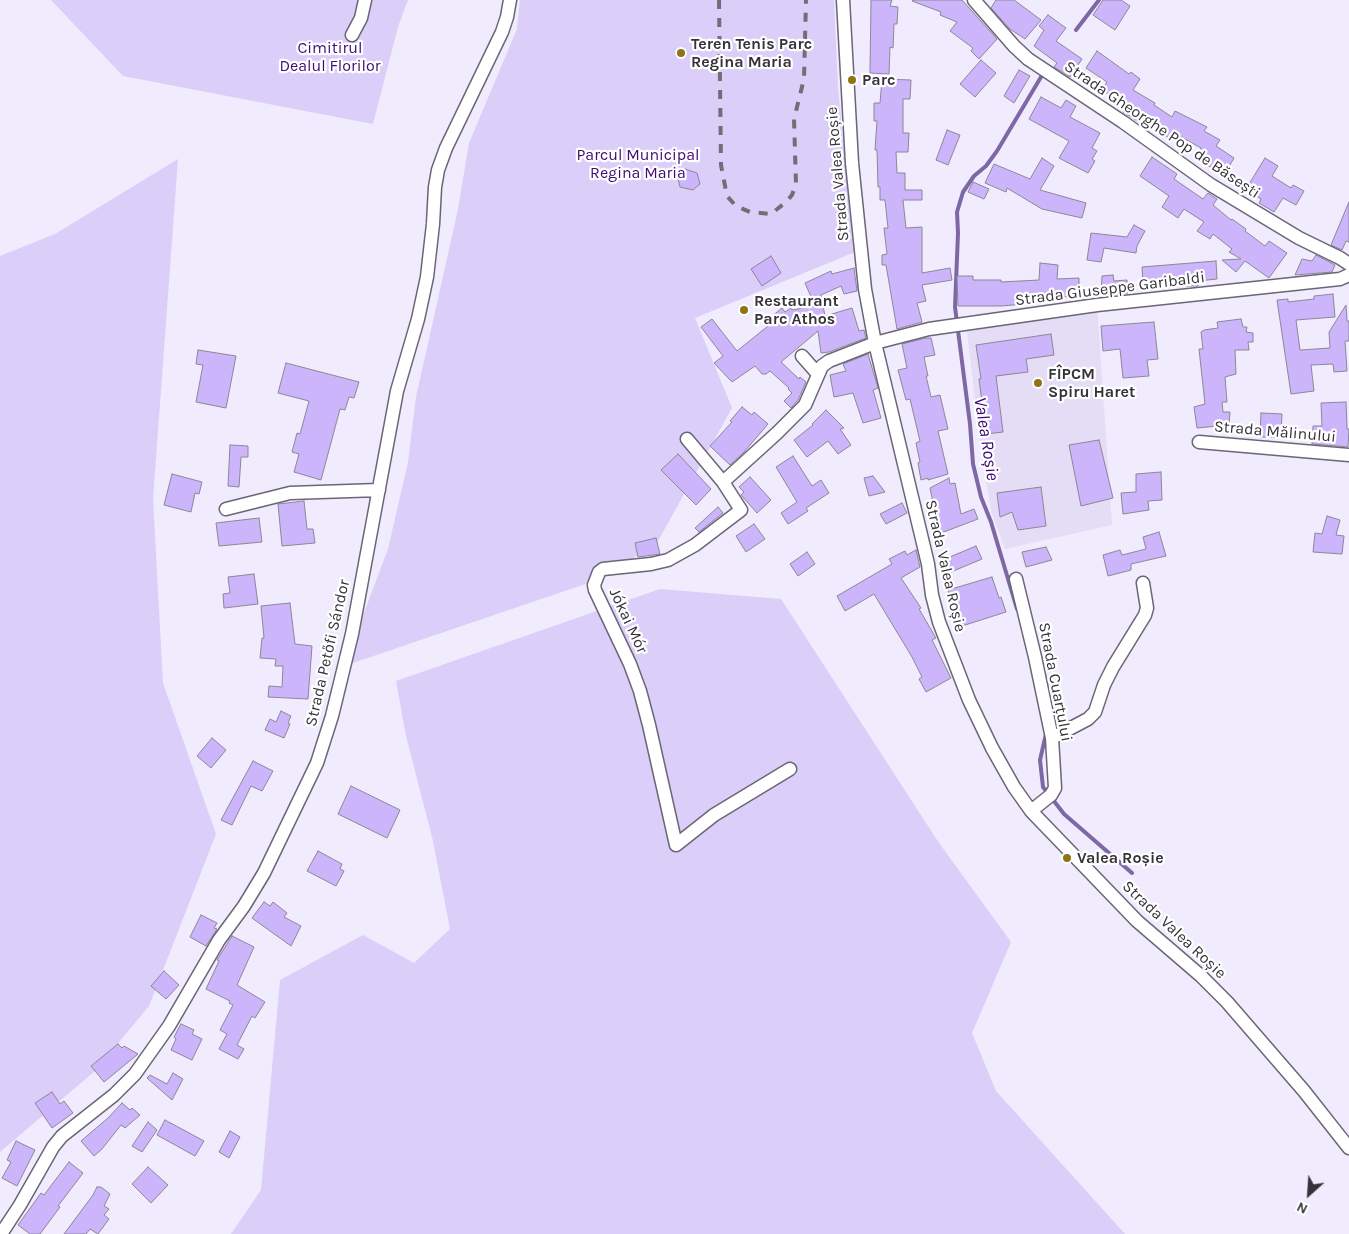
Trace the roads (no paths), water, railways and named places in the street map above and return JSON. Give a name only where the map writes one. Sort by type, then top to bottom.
[{"type":"street","points":[[352,35],[361,18],[365,0]]},
{"type":"street","name":"Strada Petőfi Sándor","points":[[1,1234],[53,1147],[62,1136],[114,1094],[135,1074],[169,1026],[219,940],[244,906],[264,873],[317,763],[332,716],[352,634],[397,390],[418,319],[427,278],[438,170],[446,148],[502,32],[510,0]]},
{"type":"street","name":"Strada Valea Roșie","points":[[842,0],[852,163],[865,289],[875,343],[928,564],[932,595],[946,644],[968,700],[1014,787],[1031,811],[1137,921],[1201,976],[1227,1002],[1304,1091],[1349,1148]]},
{"type":"street","name":"Strada Gheorghe Pop de Băsești","points":[[974,0],[1018,50],[1046,71],[1123,122],[1211,185],[1299,238],[1349,264]]},
{"type":"street","name":"Strada Giuseppe Garibaldi","points":[[875,343],[929,329],[966,323],[1097,305],[1340,279],[1349,275]]},
{"type":"street","points":[[688,439],[723,482],[805,405],[822,366],[828,361],[875,343]]},
{"type":"street","points":[[802,356],[818,373]]},
{"type":"street","name":"Strada Mălinului","points":[[1199,442],[1349,455]]},
{"type":"street","name":"Jókai Mór","points":[[723,482],[741,510],[695,545],[668,560],[599,572],[594,585],[595,590],[630,664],[640,691],[676,846],[714,815],[790,769]]},
{"type":"street","points":[[226,509],[290,493],[379,490]]},
{"type":"street","name":"Strada Cuarțului","points":[[1016,580],[1052,738],[1055,788],[1052,795],[1031,811]]},
{"type":"street","points":[[1052,738],[1088,719],[1095,712],[1104,685],[1145,614],[1147,608],[1143,583]]},
{"type":"waterway","name":"Valea Roșie","points":[[1076,30],[1099,0]]},
{"type":"waterway","name":"Valea Roșie","points":[[1017,609],[991,522],[981,497],[973,464],[970,424],[955,307],[957,212],[963,192],[974,176],[986,166],[997,151],[1041,77]]},
{"type":"waterway","name":"Valea Roșie","points":[[1046,734],[1040,760],[1043,787],[1064,814],[1132,873]]},
{"type":"railway","points":[[719,0],[721,165],[727,196],[736,206],[750,212],[771,214],[792,195],[796,184],[794,119],[804,79],[806,0]]},
{"type":"place","name":"Teren Tenis Parc Regina Maria","points":[[681,53]]},
{"type":"place","name":"Parc","points":[[852,80]]},
{"type":"place","name":"Restaurant Parc Athos","points":[[744,310]]},
{"type":"place","name":"FÎPCM Spiru Haret","points":[[1038,383]]},
{"type":"place","name":"Valea Roșie","points":[[1067,858]]},
{"type":"park label","name":"Cimitirul Dealul Florilor","points":[[330,57]]},
{"type":"park label","name":"Parcul Municipal Regina Maria","points":[[638,164]]}]
